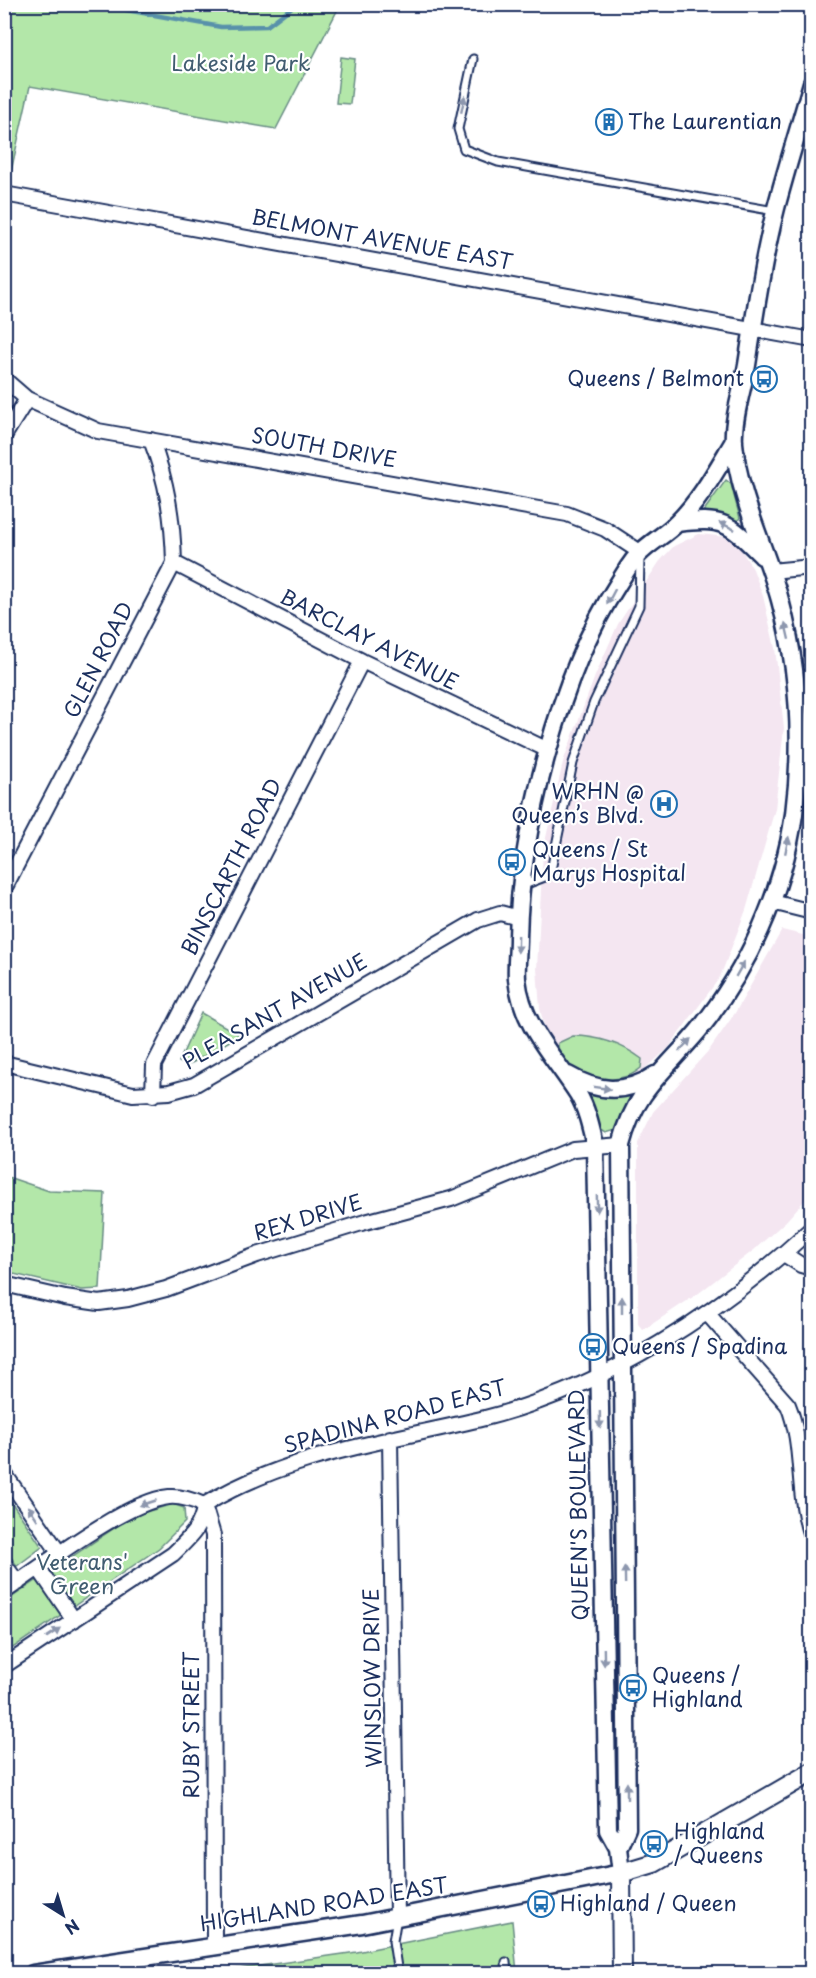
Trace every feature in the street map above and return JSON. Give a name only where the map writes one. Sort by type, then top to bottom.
[{"type":"main road","points":[[622,1974],[621,1873],[654,1863],[812,1772]]},
{"type":"street","name":"QUEEN'S BOULEVARD","points":[[618,1848],[627,1828],[621,1146],[627,1121],[656,1075],[699,1030],[756,941],[772,902],[794,815],[798,752],[795,668],[768,566],[745,500],[734,441],[775,212],[812,83]]},
{"type":"street","name":"BELMONT AVENUE EAST","points":[[4,194],[812,340]]},
{"type":"street","name":"SOUTH DRIVE","points":[[4,379],[27,399],[98,431],[567,514],[605,529],[640,552]]},
{"type":"street","points":[[4,436],[27,399]]},
{"type":"street","name":"GLEN ROAD","points":[[4,889],[174,562],[173,523],[167,487],[152,440]]},
{"type":"street","name":"QUEEN'S BOULEVARD","points":[[621,1873],[618,1848],[608,1830],[595,1145],[589,1120],[578,1095],[553,1062],[529,1022],[517,980],[521,887],[548,750],[566,693],[591,634],[616,585],[640,552],[677,523],[706,488],[734,441]]},
{"type":"street","points":[[677,523],[713,520],[735,529],[768,566],[812,567]]},
{"type":"street","name":"BARCLAY AVENUE","points":[[174,562],[362,662],[548,750]]},
{"type":"street","name":"BINSCARTH ROAD","points":[[153,1095],[154,1065],[362,662]]},
{"type":"street","points":[[772,902],[812,912]]},
{"type":"street","name":"PLEASANT AVENUE","points":[[4,1063],[133,1094],[153,1095],[194,1085],[477,920],[500,913],[519,918]]},
{"type":"street","name":"QUEEN'S BOULEVARD","points":[[553,1062],[586,1085],[604,1090],[625,1089],[656,1075]]},
{"type":"street","name":"REX DRIVE","points":[[4,1284],[99,1303],[128,1299],[166,1289],[257,1255],[451,1199],[573,1149],[595,1145],[621,1146]]},
{"type":"street","name":"SPADINA ROAD EAST","points":[[204,1505],[239,1484],[316,1456],[486,1417],[579,1386],[707,1313],[784,1254],[812,1228]]},
{"type":"street","points":[[784,1254],[801,1265],[812,1268]]},
{"type":"street","points":[[707,1313],[788,1405],[793,1418],[800,1480],[812,1539]]},
{"type":"street","name":"WINSLOW DRIVE","points":[[390,1438],[397,1917]]},
{"type":"street","points":[[4,1473],[60,1554]]},
{"type":"street","points":[[4,1592],[60,1554],[144,1503],[168,1497],[189,1498],[204,1505],[202,1520],[196,1531],[173,1554],[4,1666]]},
{"type":"street","name":"RUBY STREET","points":[[204,1505],[213,1535],[214,1946]]},
{"type":"street","points":[[4,1564],[18,1583]]},
{"type":"street","points":[[39,1569],[74,1620]]},
{"type":"street","name":"HIGHLAND ROAD EAST","points":[[33,1974],[397,1917],[621,1873]]},
{"type":"lane","points":[[473,59],[458,129],[464,149],[498,162],[775,212]]},
{"type":"lane","points":[[521,887],[550,874],[573,763],[594,702],[639,606],[640,552]]},
{"type":"lane","points":[[603,1621],[626,1622]]},
{"type":"lane","points":[[397,1917],[393,1941],[398,1974]]},
{"type":"lane","points":[[506,1962],[507,1974]]},
{"type":"shaded area","name":"WRHN @ Queen’s Blvd.","points":[[699,534],[727,537],[738,545],[753,569],[763,596],[775,648],[784,728],[775,809],[746,910],[720,977],[669,1047],[653,1062],[638,1073],[622,1078],[607,1078],[576,1070],[553,1046],[545,1029],[540,1009],[537,969],[543,851],[563,762],[595,676],[618,624],[660,561],[674,546]]},
{"type":"shaded area","points":[[782,930],[811,937],[811,1193],[786,1221],[754,1250],[699,1293],[643,1330],[638,1324],[638,1143],[653,1112],[710,1049],[735,1013]]},
{"type":"green space","name":"Lakeside Park","points":[[5,4],[340,5],[276,129],[30,86],[10,176],[4,175]]},
{"type":"green space","points":[[341,57],[355,59],[350,104],[336,103]]},
{"type":"green space","points":[[726,480],[731,484],[740,518],[737,521],[703,512]]},
{"type":"green space","points":[[201,1013],[240,1035],[187,1066],[179,1062]]},
{"type":"green space","points":[[573,1036],[592,1037],[618,1045],[642,1059],[641,1068],[628,1076],[615,1079],[593,1077],[582,1073],[572,1068],[560,1053],[558,1043]]},
{"type":"green space","points":[[582,1091],[603,1096],[631,1095],[616,1130],[606,1133],[598,1128]]},
{"type":"green space","points":[[5,1176],[49,1191],[105,1193],[100,1289],[82,1290],[5,1272]]},
{"type":"green space","name":"Veterans' Green","points":[[5,1493],[42,1547],[17,1566],[5,1548]]},
{"type":"green space","name":"Veterans' Green","points":[[173,1504],[184,1508],[185,1522],[159,1548],[5,1653],[5,1602],[132,1516]]},
{"type":"green space","points":[[512,1921],[517,1973],[204,1974],[357,1952]]},
{"type":"waterway","points":[[93,4],[221,27],[267,26],[296,4]]},
{"type":"place","name":"The Laurentian","points":[[609,122]]},
{"type":"place","name":"Queens / Belmont","points":[[764,379]]},
{"type":"place","name":"WRHN @ Queen’s Blvd.","points":[[664,804]]},
{"type":"place","name":"Queens / St Marys Hospital","points":[[512,862]]},
{"type":"place","name":"Queens / Spadina","points":[[593,1347]]},
{"type":"place","name":"Queens / Highland","points":[[633,1688]]},
{"type":"place","name":"Highland / Queens","points":[[654,1844]]},
{"type":"place","name":"Highland / Queen","points":[[541,1904]]}]
